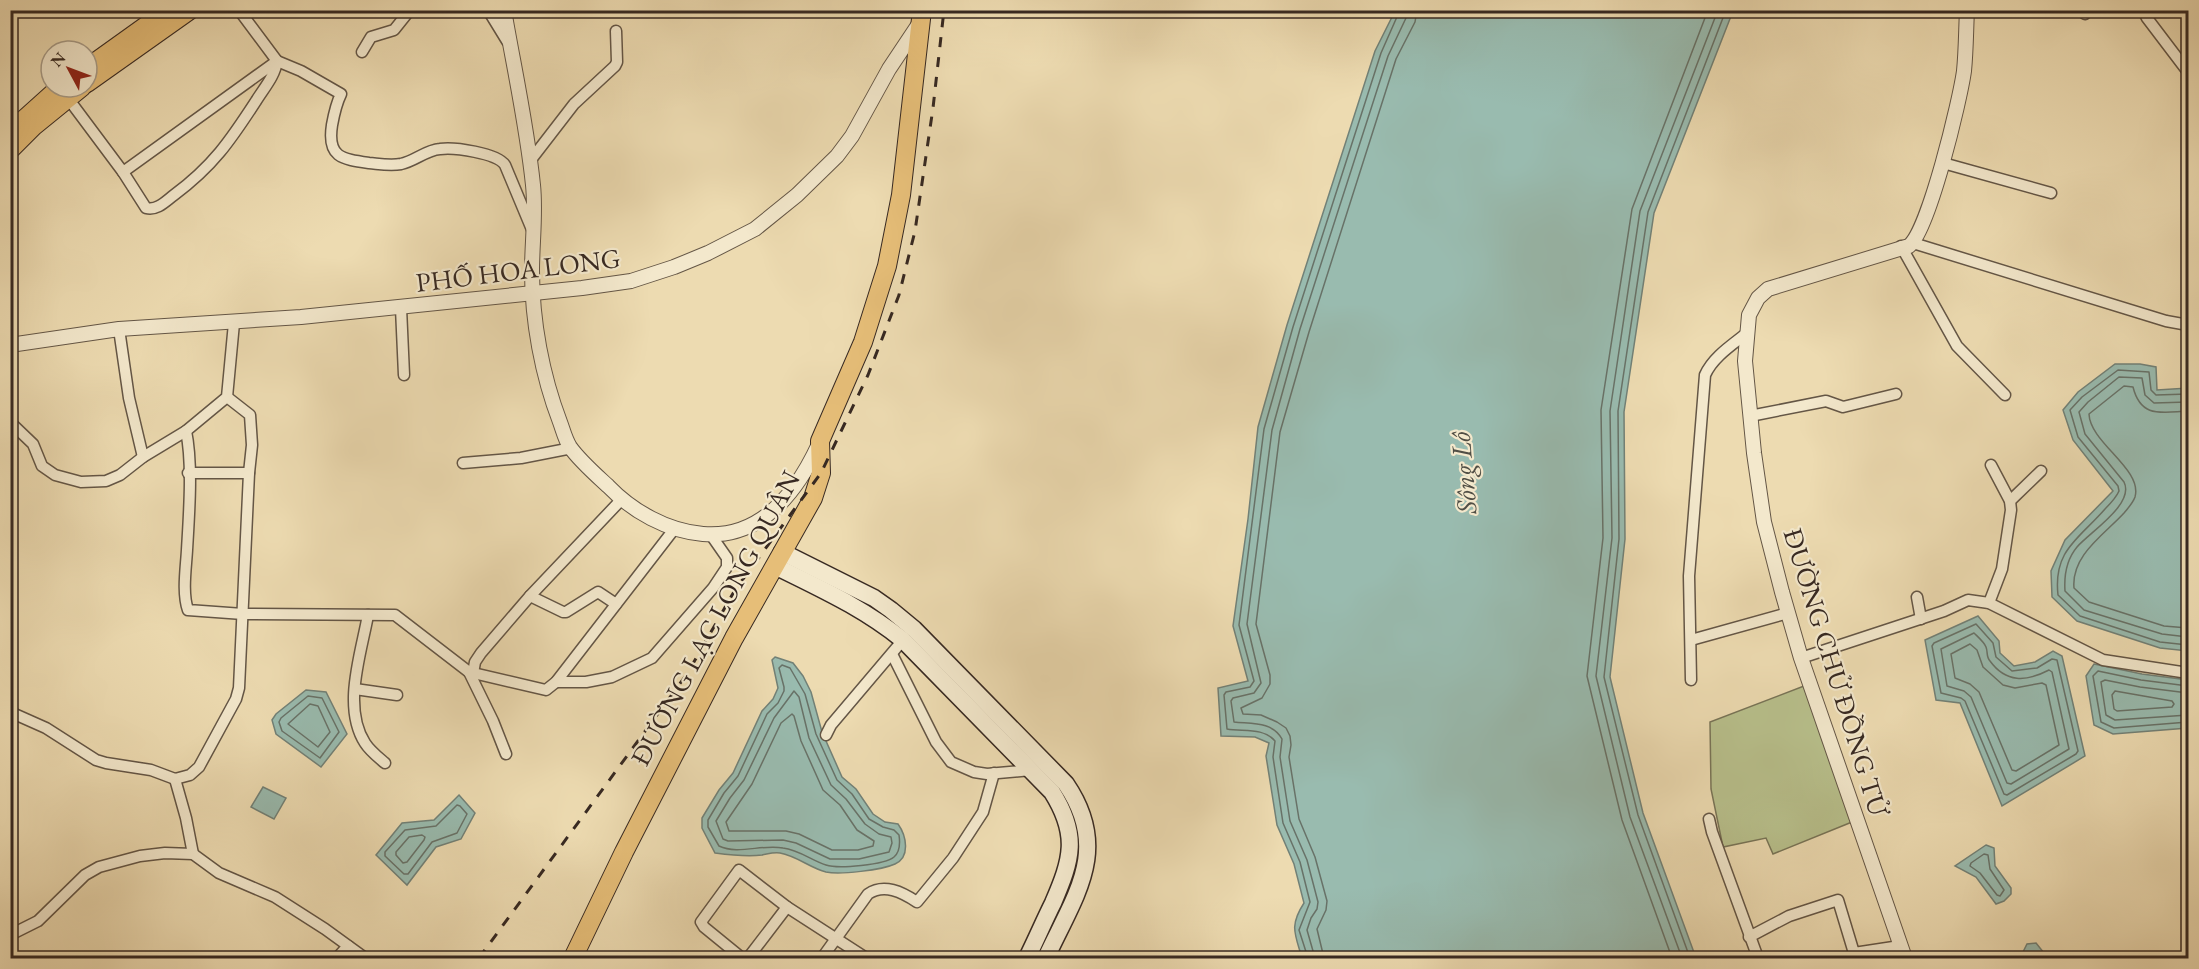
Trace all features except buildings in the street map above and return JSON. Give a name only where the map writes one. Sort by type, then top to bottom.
[{"type":"main road","points":[[99,59],[168,10]]},
{"type":"main road","points":[[99,74],[190,10]]},
{"type":"main road","name":"ĐƯỜNG LẠC LONG QUÂN","points":[[573,958],[624,852],[734,638],[813,498],[821,473],[820,441],[863,342],[887,266],[902,195],[921,16]]},
{"type":"main road","points":[[10,132],[57,99]]},
{"type":"main road","points":[[10,150],[61,99]]},
{"type":"main road","points":[[778,559],[876,618],[968,694],[1066,784],[1083,814],[1089,847],[1086,865],[1046,958]]},
{"type":"main road","points":[[778,559],[873,598],[914,629],[1058,801],[1065,817],[1071,847],[1069,864],[1027,958]]},
{"type":"street","points":[[239,10],[277,61],[301,71],[341,94],[335,106],[330,141],[332,149],[339,157],[392,166],[442,148],[498,158],[505,165],[533,232]]},
{"type":"street","points":[[362,52],[371,37],[394,30],[410,10]]},
{"type":"street","points":[[488,10],[510,46]]},
{"type":"street","points":[[504,10],[533,188],[533,293],[536,327],[547,384],[557,415],[572,448],[621,500],[649,517],[675,528],[690,533],[711,535],[744,530],[762,521],[798,483],[820,441]]},
{"type":"street","points":[[1907,244],[1922,226],[1943,163],[1964,71],[1966,10]]},
{"type":"street","points":[[2148,10],[2145,14],[2147,18],[2188,72]]},
{"type":"street","name":"PHỐ HOA LONG","points":[[10,345],[119,329],[234,323],[401,308],[631,281],[708,253],[755,229],[797,195],[837,156],[852,136],[921,16]]},
{"type":"street","points":[[530,161],[574,104],[615,66],[617,62],[616,31]]},
{"type":"street","points":[[76,99],[146,208],[156,208],[192,181],[218,156],[273,75],[277,61]]},
{"type":"street","points":[[123,172],[277,61]]},
{"type":"street","points":[[1943,163],[2051,193]]},
{"type":"street","points":[[1907,244],[2166,321],[2188,325]]},
{"type":"street","points":[[1907,244],[1957,346],[2005,395]]},
{"type":"street","name":"ĐƯỜNG CHỬ ĐỒNG TỬ","points":[[1902,952],[1801,658],[1788,613],[1764,522],[1745,361],[1746,324],[1752,307],[1768,289],[1907,244]]},
{"type":"street","points":[[401,308],[404,375]]},
{"type":"street","points":[[10,422],[33,444],[42,466],[55,475],[69,480],[94,483],[120,475],[143,457],[186,430],[228,397],[234,323]]},
{"type":"street","points":[[119,329],[129,398],[143,457]]},
{"type":"street","points":[[1691,680],[1689,576],[1705,375],[1722,352],[1747,333]]},
{"type":"street","points":[[1750,416],[1826,401],[1843,407],[1896,394]]},
{"type":"street","points":[[10,712],[46,728],[96,760],[151,770],[175,779],[190,775],[200,767],[238,694],[252,445],[250,415],[228,397]]},
{"type":"street","points":[[186,430],[188,441],[186,607],[190,611],[243,614],[390,614],[400,618],[471,672],[546,690],[556,682],[675,528]]},
{"type":"street","points":[[463,463],[521,458],[572,448]]},
{"type":"street","points":[[1989,603],[2002,569],[2011,510],[2010,501],[1991,465]]},
{"type":"street","points":[[2010,501],[2041,471]]},
{"type":"street","points":[[188,473],[249,473]]},
{"type":"street","points":[[471,672],[481,653],[530,596],[621,500]]},
{"type":"street","points":[[556,682],[578,682],[612,677],[652,658],[713,588],[727,567],[727,558],[711,535]]},
{"type":"street","points":[[530,596],[563,612],[598,592],[616,604]]},
{"type":"street","points":[[1917,597],[1921,619]]},
{"type":"street","points":[[1801,658],[1921,619],[1968,600],[1989,603],[2103,660],[2188,673]]},
{"type":"street","points":[[1691,640],[1788,613]]},
{"type":"street","points":[[368,615],[355,689],[356,717],[365,744],[385,763]]},
{"type":"street","points":[[826,735],[831,725],[903,640]]},
{"type":"street","points":[[892,654],[936,742],[951,762],[974,772],[1031,770]]},
{"type":"street","points":[[471,672],[506,754]]},
{"type":"street","points":[[355,689],[397,695]]},
{"type":"street","points":[[822,958],[868,894],[874,890],[889,888],[918,902],[953,858],[983,812],[994,773]]},
{"type":"street","points":[[175,779],[193,854]]},
{"type":"street","points":[[1709,819],[1758,958]]},
{"type":"street","points":[[10,935],[38,921],[85,875],[99,867],[140,856],[165,853],[193,854],[219,873],[275,897],[365,958]]},
{"type":"street","points":[[742,958],[701,922],[742,865],[787,907],[864,958]]},
{"type":"street","points":[[1749,937],[1789,916],[1838,900],[1854,953],[1902,952]]},
{"type":"street","points":[[748,958],[787,907]]},
{"type":"street","points":[[337,958],[348,946]]},
{"type":"green space","points":[[1804,686],[1852,822],[1773,854],[1766,838],[1723,847],[1711,789],[1710,722]]},
{"type":"water","name":"Sông Lô","points":[[1395,11],[1733,11],[1654,213],[1624,412],[1625,539],[1610,677],[1643,813],[1696,958],[1302,958],[1295,924],[1304,903],[1294,864],[1277,825],[1266,756],[1269,743],[1255,737],[1221,736],[1218,688],[1248,681],[1233,626],[1258,427],[1287,325],[1375,51]]},
{"type":"water","points":[[2115,364],[2140,364],[2156,367],[2157,390],[2188,388],[2188,651],[2160,648],[2077,621],[2052,597],[2051,571],[2065,540],[2113,491],[2073,440],[2063,410],[2078,392]]},
{"type":"water","points":[[1978,616],[1999,641],[2000,653],[2014,666],[2035,662],[2053,651],[2062,656],[2085,756],[2002,806],[1960,703],[1936,700],[1925,640]]},
{"type":"water","points":[[775,657],[793,663],[803,676],[811,692],[822,732],[842,777],[856,789],[873,814],[885,822],[898,824],[901,829],[906,846],[900,861],[895,864],[871,870],[832,873],[780,853],[750,856],[715,853],[702,828],[702,818],[719,790],[733,773],[762,711],[773,699],[778,688],[772,660]]},
{"type":"water","points":[[2094,664],[2142,674],[2188,680],[2188,728],[2113,734],[2094,725],[2086,676]]},
{"type":"water","points":[[306,690],[326,692],[347,734],[321,767],[276,734],[272,720],[276,714]]},
{"type":"water","points":[[263,787],[286,798],[274,819],[251,807]]},
{"type":"water","points":[[459,795],[475,813],[461,839],[436,847],[407,885],[376,855],[402,823],[434,820]]},
{"type":"water","points":[[1986,845],[1994,848],[1995,866],[2011,888],[2011,894],[2004,901],[1996,904],[1976,877],[1955,866]]},
{"type":"water","points":[[2036,943],[2048,958],[2020,958],[2027,944]]},
{"type":"railway","points":[[479,958],[687,674],[735,590],[821,473],[868,375],[899,295],[915,231],[933,108],[944,10]]}]
